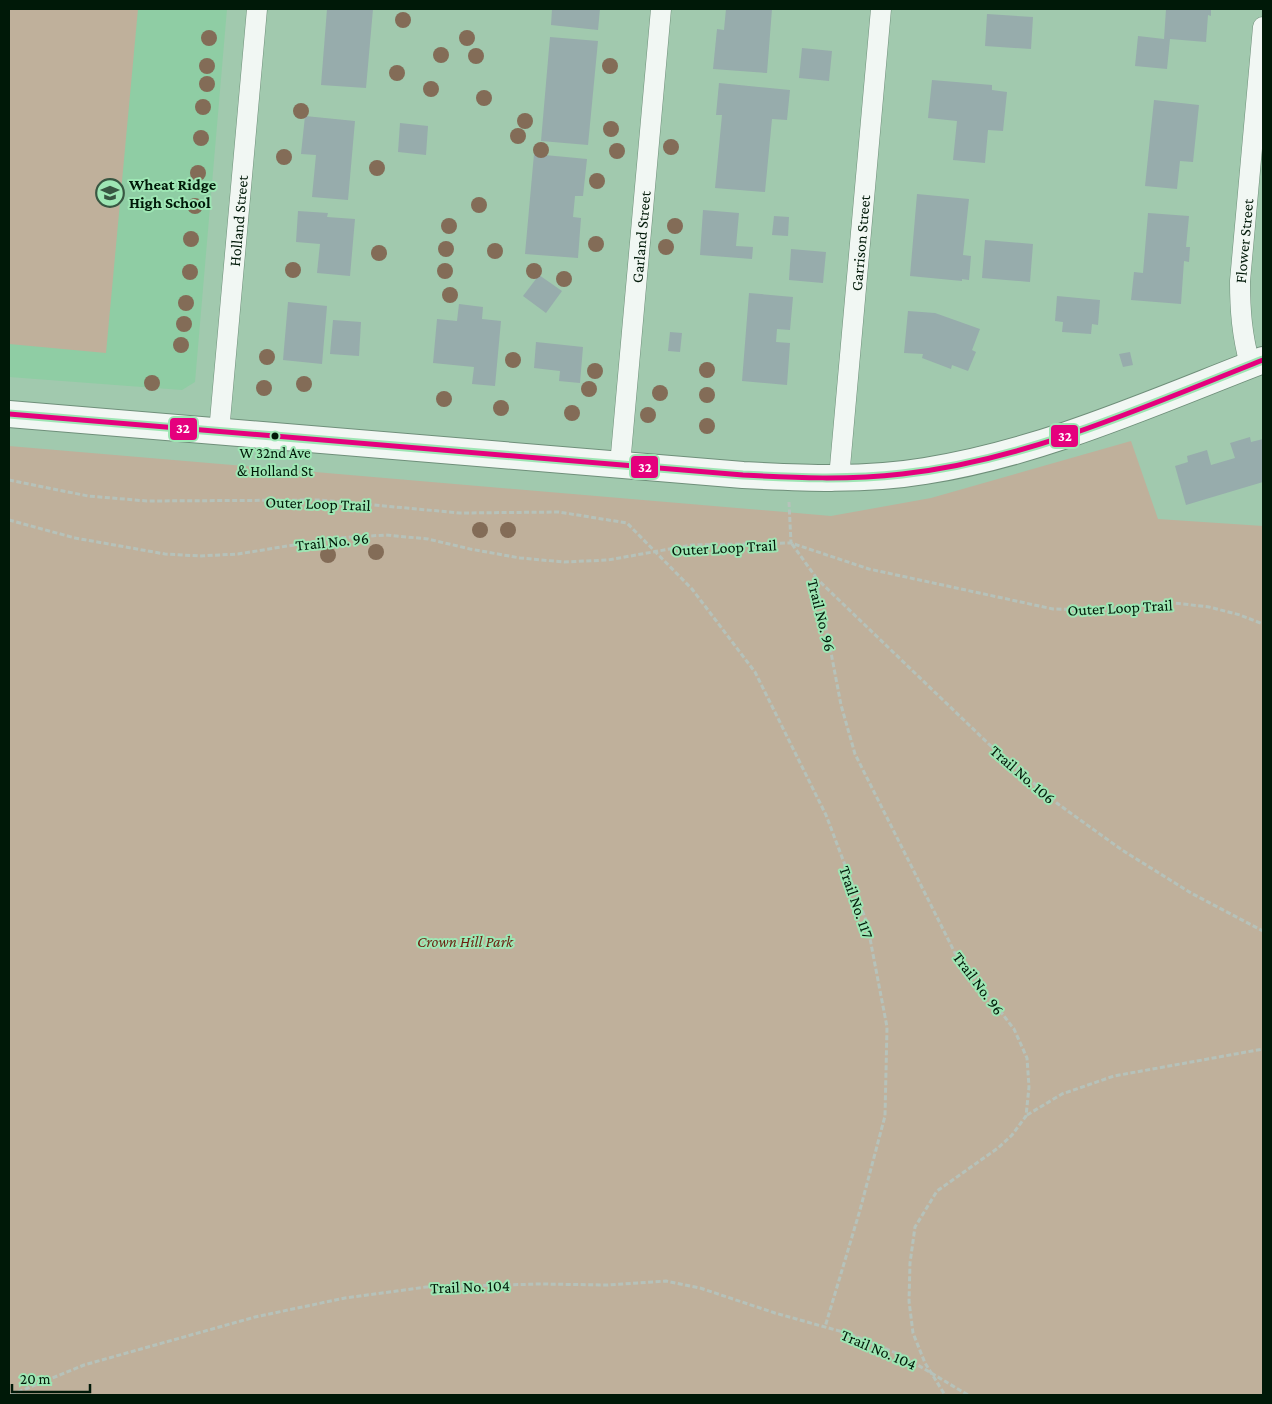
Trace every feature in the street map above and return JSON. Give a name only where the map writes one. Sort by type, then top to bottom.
[{"type":"street","name":"Holland Street","points":[[219,432],[257,9]]},
{"type":"street","name":"Garland Street","points":[[620,465],[661,9]]},
{"type":"street","name":"Garrison Street","points":[[840,478],[881,9]]},
{"type":"street","name":"Flower Street","points":[[1256,362],[1243,339],[1240,281],[1263,27]]},
{"type":"street","points":[[9,414],[620,465],[743,474],[840,478],[923,472],[988,459],[1076,431],[1256,362]]},
{"type":"path","name":"Outer Loop Trail","points":[[9,480],[88,496],[147,501],[320,500],[460,514],[559,512],[627,523],[656,552],[692,546],[791,543],[869,569],[1053,609],[1098,610],[1166,602],[1209,607],[1240,615],[1263,624]]},
{"type":"path","points":[[789,511],[791,543]]},
{"type":"path","name":"Trail No. 96","points":[[9,520],[75,538],[165,554],[200,556],[238,554],[337,538],[386,535],[428,539],[520,558],[564,562],[608,560],[656,552]]},
{"type":"path","name":"Trail No. 96","points":[[791,543],[814,576],[841,705],[855,754],[954,953],[1014,1029],[1027,1058],[1029,1087],[1026,1116]]},
{"type":"path","name":"Trail No. 117","points":[[656,552],[692,589],[755,672],[826,815],[867,923],[887,1027],[885,1116],[860,1210],[825,1327]]},
{"type":"path","name":"Trail No. 106","points":[[814,576],[994,749],[1058,804],[1122,850],[1191,893],[1263,931]]},
{"type":"path","points":[[945,1395],[929,1372],[913,1333],[910,1300],[910,1263],[915,1227],[937,1191],[998,1148],[1026,1116],[1062,1094],[1114,1076],[1263,1049]]},
{"type":"path","name":"Trail No. 104","points":[[11,1395],[84,1365],[254,1317],[345,1298],[426,1288],[540,1284],[608,1285],[666,1281],[700,1288],[775,1313],[850,1334],[901,1355],[968,1395]]},
{"type":"shaded area","name":"Wheat Ridge High School","points":[[9,9],[227,9],[195,382],[182,390],[9,377]]},
{"type":"green space","points":[[9,9],[138,9],[106,353],[9,344]]},
{"type":"green space","name":"Crown Hill Park","points":[[1131,441],[1158,519],[1263,526],[1263,1395],[9,1395],[9,446],[831,516],[931,498]]},
{"type":"building","points":[[327,9],[373,9],[366,88],[321,85]]},
{"type":"building","points":[[552,9],[600,9],[598,30],[551,25]]},
{"type":"building","points":[[726,9],[772,9],[767,73],[713,69],[717,29],[724,30]]},
{"type":"building","points":[[1166,9],[1211,9],[1211,16],[1208,15],[1206,42],[1170,39],[1167,69],[1135,66],[1138,36],[1164,39]]},
{"type":"building","points":[[987,14],[1033,17],[1031,49],[985,46]]},
{"type":"building","points":[[550,37],[598,41],[588,145],[541,141]]},
{"type":"building","points":[[802,48],[832,51],[829,81],[799,78]]},
{"type":"building","points":[[932,80],[992,85],[992,90],[1007,92],[1003,131],[988,130],[985,163],[953,160],[957,121],[928,118]]},
{"type":"building","points":[[719,83],[790,90],[787,120],[772,119],[765,192],[715,188],[722,115],[716,115]]},
{"type":"building","points":[[1154,100],[1199,105],[1193,162],[1180,161],[1177,189],[1145,186]]},
{"type":"building","points":[[305,116],[355,121],[348,200],[312,197],[316,155],[301,154]]},
{"type":"building","points":[[400,123],[428,126],[426,155],[398,152]]},
{"type":"building","points":[[534,154],[587,159],[583,196],[575,196],[573,217],[581,218],[578,258],[525,254]]},
{"type":"building","points":[[917,194],[969,199],[963,255],[971,256],[969,280],[910,276]]},
{"type":"building","points":[[703,210],[739,213],[736,246],[753,247],[752,259],[700,255]]},
{"type":"building","points":[[298,211],[328,213],[327,217],[355,219],[350,276],[317,273],[320,244],[296,242]]},
{"type":"building","points":[[1148,213],[1189,216],[1186,247],[1190,247],[1189,262],[1184,261],[1181,304],[1131,300],[1134,272],[1143,273]]},
{"type":"building","points":[[774,216],[789,217],[788,236],[772,235]]},
{"type":"building","points":[[985,240],[1033,244],[1030,282],[982,278]]},
{"type":"building","points":[[791,249],[826,252],[823,283],[789,280]]},
{"type":"building","points":[[539,275],[562,291],[546,313],[523,296]]},
{"type":"building","points":[[749,293],[793,297],[790,330],[777,329],[776,342],[790,343],[787,385],[742,381]]},
{"type":"building","points":[[1057,296],[1100,300],[1098,325],[1092,324],[1091,334],[1062,332],[1063,322],[1055,321]]},
{"type":"building","points":[[288,302],[327,306],[322,364],[283,360]]},
{"type":"building","points":[[459,304],[483,307],[482,319],[501,321],[495,386],[472,384],[474,367],[433,363],[437,319],[457,321]]},
{"type":"building","points":[[908,311],[935,313],[980,329],[972,350],[976,352],[968,371],[952,365],[951,369],[922,358],[923,354],[904,353]]},
{"type":"building","points":[[333,320],[361,322],[359,356],[330,354]]},
{"type":"building","points":[[670,332],[682,333],[680,352],[668,351]]},
{"type":"building","points":[[536,342],[583,347],[580,383],[559,381],[560,371],[534,368]]},
{"type":"building","points":[[1130,352],[1133,365],[1123,367],[1119,354]]},
{"type":"building","points":[[1250,437],[1251,442],[1263,439],[1263,482],[1186,505],[1175,466],[1188,462],[1187,456],[1207,450],[1211,465],[1235,458],[1230,443]]},
{"type":"transit line","name":"32","points":[[9,414],[743,475],[842,478],[902,474],[949,467],[995,457],[1041,444],[1131,413],[1263,360]]},
{"type":"place","name":"Wheat Ridge High School","points":[[110,193]]},
{"type":"place","name":"W 32nd Ave & Holland St","points":[[275,436]]}]
